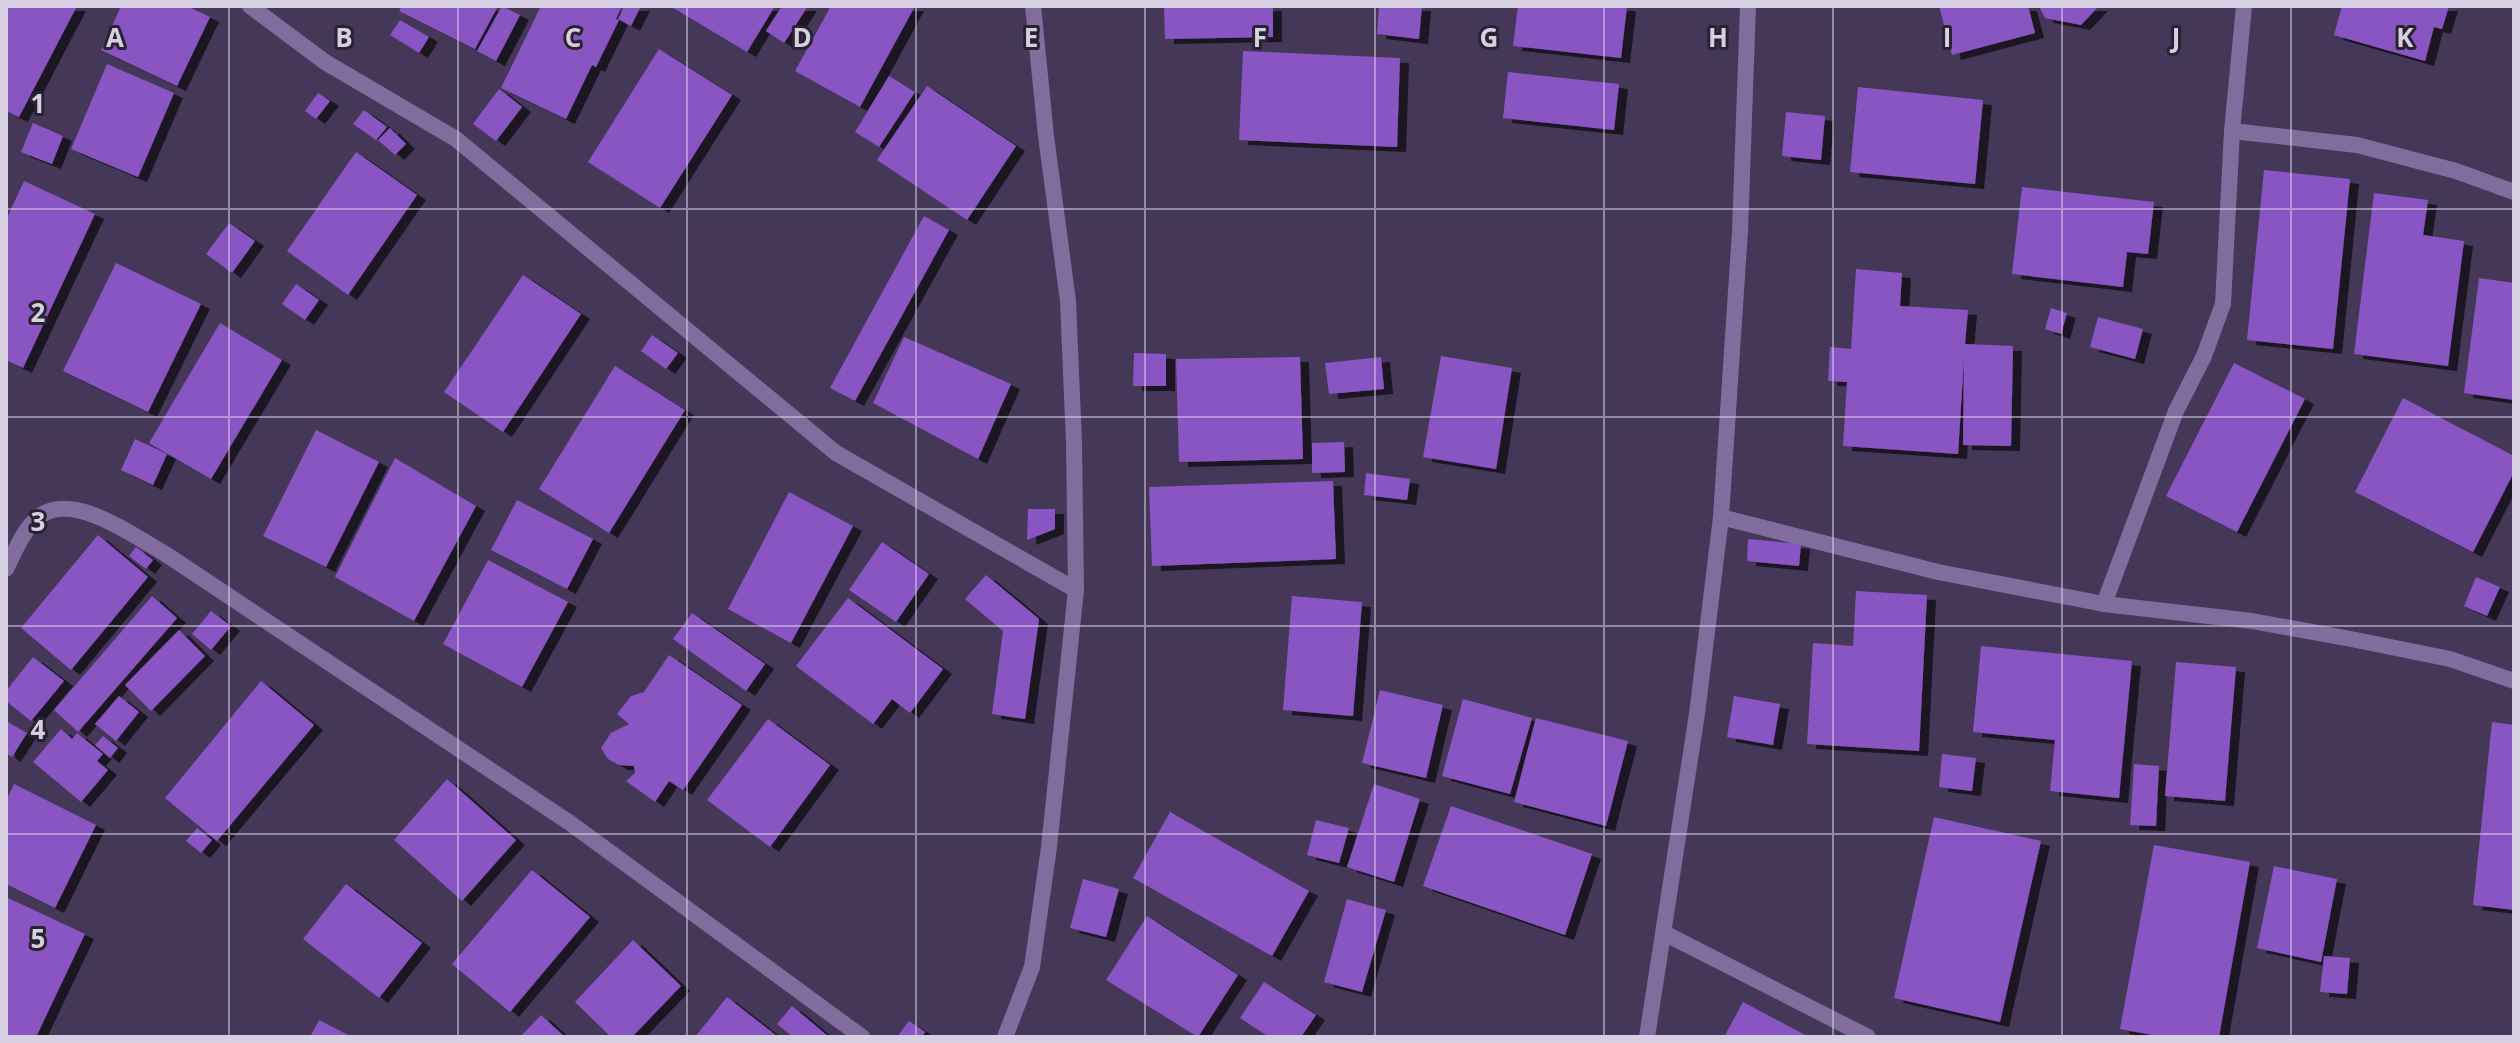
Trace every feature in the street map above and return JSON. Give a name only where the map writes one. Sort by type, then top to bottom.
[{"type":"street","points":[[250,6],[325,62],[456,139],[836,453],[1076,590]]},
{"type":"street","points":[[1005,1037],[1032,967],[1049,847],[1076,590],[1068,301],[1046,136],[1033,6]]},
{"type":"street","points":[[1647,1037],[1697,714],[1721,517],[1740,231],[1748,6]]},
{"type":"street","points":[[2104,604],[2176,411],[2204,356],[2223,304],[2232,131],[2244,6]]},
{"type":"street","points":[[2232,131],[2357,145],[2456,171],[2514,192]]},
{"type":"street","points":[[6,569],[27,530],[41,515],[58,509],[77,508],[109,523],[167,555],[570,823],[862,1037]]},
{"type":"street","points":[[1721,517],[1938,572],[2104,604],[2252,621],[2351,639],[2450,659],[2514,681]]},
{"type":"street","points":[[1664,933],[1868,1037]]},
{"type":"building","points":[[6,6],[77,6],[19,117],[6,111]]},
{"type":"building","points":[[121,6],[187,6],[210,17],[177,86],[101,50]]},
{"type":"building","points":[[402,6],[498,6],[475,49],[399,11]]},
{"type":"building","points":[[502,6],[520,15],[496,61],[477,51]]},
{"type":"building","points":[[541,6],[622,6],[616,19],[619,20],[596,67],[592,65],[566,119],[501,88]]},
{"type":"building","points":[[624,6],[641,6],[631,26],[618,19]]},
{"type":"building","points":[[670,6],[775,6],[747,52]]},
{"type":"building","points":[[782,6],[808,6],[784,43],[766,31]]},
{"type":"building","points":[[831,6],[915,6],[860,107],[795,71]]},
{"type":"building","points":[[1164,6],[1273,6],[1273,37],[1165,39]]},
{"type":"building","points":[[1379,6],[1422,6],[1419,39],[1377,34]]},
{"type":"building","points":[[1518,6],[1627,6],[1621,58],[1513,46]]},
{"type":"building","points":[[1939,6],[2028,6],[2035,33],[1952,55]]},
{"type":"building","points":[[2039,6],[2099,6],[2081,25],[2045,18]]},
{"type":"building","points":[[2342,6],[2449,6],[2442,29],[2434,27],[2425,61],[2334,35]]},
{"type":"building","points":[[400,20],[429,37],[419,53],[390,35]]},
{"type":"building","points":[[659,49],[732,95],[660,208],[588,162]]},
{"type":"building","points":[[1243,51],[1400,58],[1397,147],[1239,140]]},
{"type":"building","points":[[107,64],[174,93],[138,177],[71,149]]},
{"type":"building","points":[[1508,72],[1619,84],[1614,130],[1503,118]]},
{"type":"building","points":[[889,76],[915,92],[879,147],[855,132]]},
{"type":"building","points":[[927,86],[1016,146],[967,220],[877,160]]},
{"type":"building","points":[[1858,87],[1983,100],[1975,184],[1850,172]]},
{"type":"building","points":[[499,89],[522,107],[496,141],[473,124]]},
{"type":"building","points":[[318,93],[330,101],[316,119],[305,111]]},
{"type":"building","points":[[364,110],[387,127],[376,140],[353,124]]},
{"type":"building","points":[[1786,112],[1825,116],[1821,160],[1782,156]]},
{"type":"building","points":[[33,123],[63,136],[52,164],[21,152]]},
{"type":"building","points":[[390,128],[406,144],[395,155],[378,140]]},
{"type":"building","points":[[356,152],[417,195],[348,295],[287,251]]},
{"type":"building","points":[[2264,170],[2350,179],[2333,349],[2247,340]]},
{"type":"building","points":[[24,181],[95,214],[23,368],[6,360],[6,220]]},
{"type":"building","points":[[2022,187],[2154,202],[2148,254],[2127,252],[2123,287],[2012,274]]},
{"type":"building","points":[[2374,193],[2428,200],[2423,235],[2464,241],[2448,366],[2354,354]]},
{"type":"building","points":[[924,216],[949,230],[855,401],[830,388]]},
{"type":"building","points":[[229,223],[255,241],[232,273],[206,254]]},
{"type":"building","points":[[116,263],[201,304],[148,412],[63,371]]},
{"type":"building","points":[[1856,269],[1902,273],[1900,306],[1968,310],[1965,344],[2013,346],[2011,446],[1963,445],[1964,359],[1958,454],[1843,446],[1847,382],[1828,381],[1830,347],[1851,349]]},
{"type":"building","points":[[523,275],[581,314],[503,432],[444,392]]},
{"type":"building","points":[[2479,278],[2514,283],[2514,400],[2464,393]]},
{"type":"building","points":[[296,284],[319,300],[305,320],[282,304]]},
{"type":"building","points":[[2051,308],[2067,313],[2061,334],[2045,329]]},
{"type":"building","points":[[2098,317],[2143,329],[2135,359],[2090,347]]},
{"type":"building","points":[[220,323],[282,360],[211,479],[149,443]]},
{"type":"building","points":[[652,335],[678,353],[666,369],[641,351]]},
{"type":"building","points":[[904,337],[1011,384],[978,459],[873,403]]},
{"type":"building","points":[[1134,353],[1166,354],[1166,386],[1133,386]]},
{"type":"building","points":[[1441,356],[1512,368],[1496,469],[1423,457]]},
{"type":"building","points":[[1300,357],[1303,459],[1179,462],[1176,359]]},
{"type":"building","points":[[1381,357],[1384,389],[1329,394],[1325,363]]},
{"type":"building","points":[[2234,363],[2305,399],[2237,532],[2166,496]]},
{"type":"building","points":[[615,366],[685,410],[609,533],[539,489]]},
{"type":"building","points":[[2403,398],[2514,456],[2514,472],[2473,552],[2355,492]]},
{"type":"building","points":[[316,430],[379,462],[326,567],[263,536]]},
{"type":"building","points":[[135,439],[167,454],[153,485],[121,470]]},
{"type":"building","points":[[1344,442],[1345,472],[1312,473],[1312,443]]},
{"type":"building","points":[[395,458],[476,506],[414,621],[335,577]]},
{"type":"building","points":[[1366,473],[1410,479],[1407,500],[1364,495]]},
{"type":"building","points":[[1333,481],[1336,559],[1152,566],[1149,487]]},
{"type":"building","points":[[789,492],[853,526],[791,643],[728,609]]},
{"type":"building","points":[[517,500],[593,539],[567,589],[491,550]]},
{"type":"building","points":[[1028,509],[1055,509],[1055,529],[1027,540]]},
{"type":"building","points":[[98,535],[148,577],[71,670],[21,628]]},
{"type":"building","points":[[1748,539],[1801,544],[1799,566],[1747,561]]},
{"type":"building","points":[[882,542],[929,574],[896,622],[849,590]]},
{"type":"building","points":[[136,547],[153,560],[146,569],[129,556]]},
{"type":"building","points":[[488,560],[568,602],[522,687],[443,644]]},
{"type":"building","points":[[986,575],[1039,619],[1025,719],[992,714],[1003,631],[965,599]]},
{"type":"building","points":[[2476,577],[2500,587],[2487,616],[2464,606]]},
{"type":"building","points":[[1856,591],[1927,595],[1919,751],[1807,744],[1813,643],[1853,646]]},
{"type":"building","points":[[152,596],[177,618],[78,732],[54,710]]},
{"type":"building","points":[[1292,596],[1362,602],[1353,716],[1283,710]]},
{"type":"building","points":[[848,598],[943,669],[910,713],[892,699],[873,724],[796,666]]},
{"type":"building","points":[[211,611],[231,626],[211,650],[192,634]]},
{"type":"building","points":[[692,613],[765,664],[746,691],[673,639]]},
{"type":"building","points":[[179,630],[205,656],[151,711],[125,685]]},
{"type":"building","points":[[1981,646],[2132,661],[2119,798],[2050,791],[2055,740],[1973,732]]},
{"type":"building","points":[[669,655],[742,705],[683,790],[669,781],[655,802],[626,781],[635,773],[634,766],[619,765],[608,759],[601,748],[611,733],[629,724],[617,714],[631,696],[644,692]]},
{"type":"building","points":[[33,657],[64,681],[31,721],[6,701],[6,691]]},
{"type":"building","points":[[2176,662],[2236,667],[2225,801],[2165,796]]},
{"type":"building","points":[[261,681],[314,725],[217,841],[165,798]]},
{"type":"building","points":[[1380,690],[1443,705],[1426,778],[1362,763]]},
{"type":"building","points":[[119,696],[139,712],[116,741],[95,724]]},
{"type":"building","points":[[1734,696],[1780,704],[1773,745],[1727,737]]},
{"type":"building","points":[[1463,699],[1532,718],[1510,794],[1442,776]]},
{"type":"building","points":[[1536,718],[1628,741],[1606,826],[1514,802]]},
{"type":"building","points":[[768,719],[830,765],[770,847],[707,800]]},
{"type":"building","points":[[6,721],[27,733],[12,757],[6,753]]},
{"type":"building","points":[[2492,722],[2514,725],[2514,910],[2473,905]]},
{"type":"building","points":[[61,729],[72,739],[77,733],[103,754],[97,761],[108,770],[81,802],[33,762]]},
{"type":"building","points":[[103,736],[118,748],[110,758],[95,745]]},
{"type":"building","points":[[1942,754],[1976,758],[1972,791],[1939,787]]},
{"type":"building","points":[[2134,764],[2159,766],[2156,826],[2130,825]]},
{"type":"building","points":[[447,779],[516,840],[462,901],[394,840]]},
{"type":"building","points":[[14,784],[96,825],[55,908],[6,884],[6,801]]},
{"type":"building","points":[[1374,784],[1420,799],[1394,882],[1347,867]]},
{"type":"building","points":[[1451,806],[1592,854],[1565,935],[1423,886]]},
{"type":"building","points":[[1170,812],[1309,891],[1272,956],[1133,878]]},
{"type":"building","points":[[1934,817],[2041,841],[2000,1022],[1894,998]]},
{"type":"building","points":[[1316,820],[1349,828],[1339,863],[1307,855]]},
{"type":"building","points":[[197,828],[212,840],[201,853],[186,841]]},
{"type":"building","points":[[2154,845],[2250,862],[2219,1037],[2163,1037],[2120,1029]]},
{"type":"building","points":[[2274,866],[2337,879],[2321,962],[2257,948]]},
{"type":"building","points":[[532,870],[590,917],[510,1012],[452,964]]},
{"type":"building","points":[[1083,879],[1119,889],[1106,937],[1070,928]]},
{"type":"building","points":[[346,884],[422,943],[379,998],[303,939]]},
{"type":"building","points":[[6,897],[85,934],[36,1037],[6,1037]]},
{"type":"building","points":[[1347,899],[1386,910],[1362,992],[1324,982]]},
{"type":"building","points":[[1147,916],[1238,975],[1198,1037],[1106,980]]},
{"type":"building","points":[[633,940],[681,986],[632,1037],[611,1037],[575,1002]]},
{"type":"building","points":[[2324,956],[2350,958],[2347,994],[2320,992]]},
{"type":"building","points":[[1264,982],[1316,1015],[1301,1037],[1269,1037],[1240,1018]]},
{"type":"building","points":[[727,997],[778,1037],[695,1037]]},
{"type":"building","points":[[1743,1002],[1809,1037],[1724,1037]]},
{"type":"building","points":[[792,1006],[829,1037],[793,1037],[777,1024]]},
{"type":"building","points":[[541,1015],[565,1037],[520,1037]]},
{"type":"building","points":[[319,1020],[352,1037],[310,1037]]},
{"type":"building","points":[[909,1021],[925,1032],[922,1037],[897,1037]]}]
